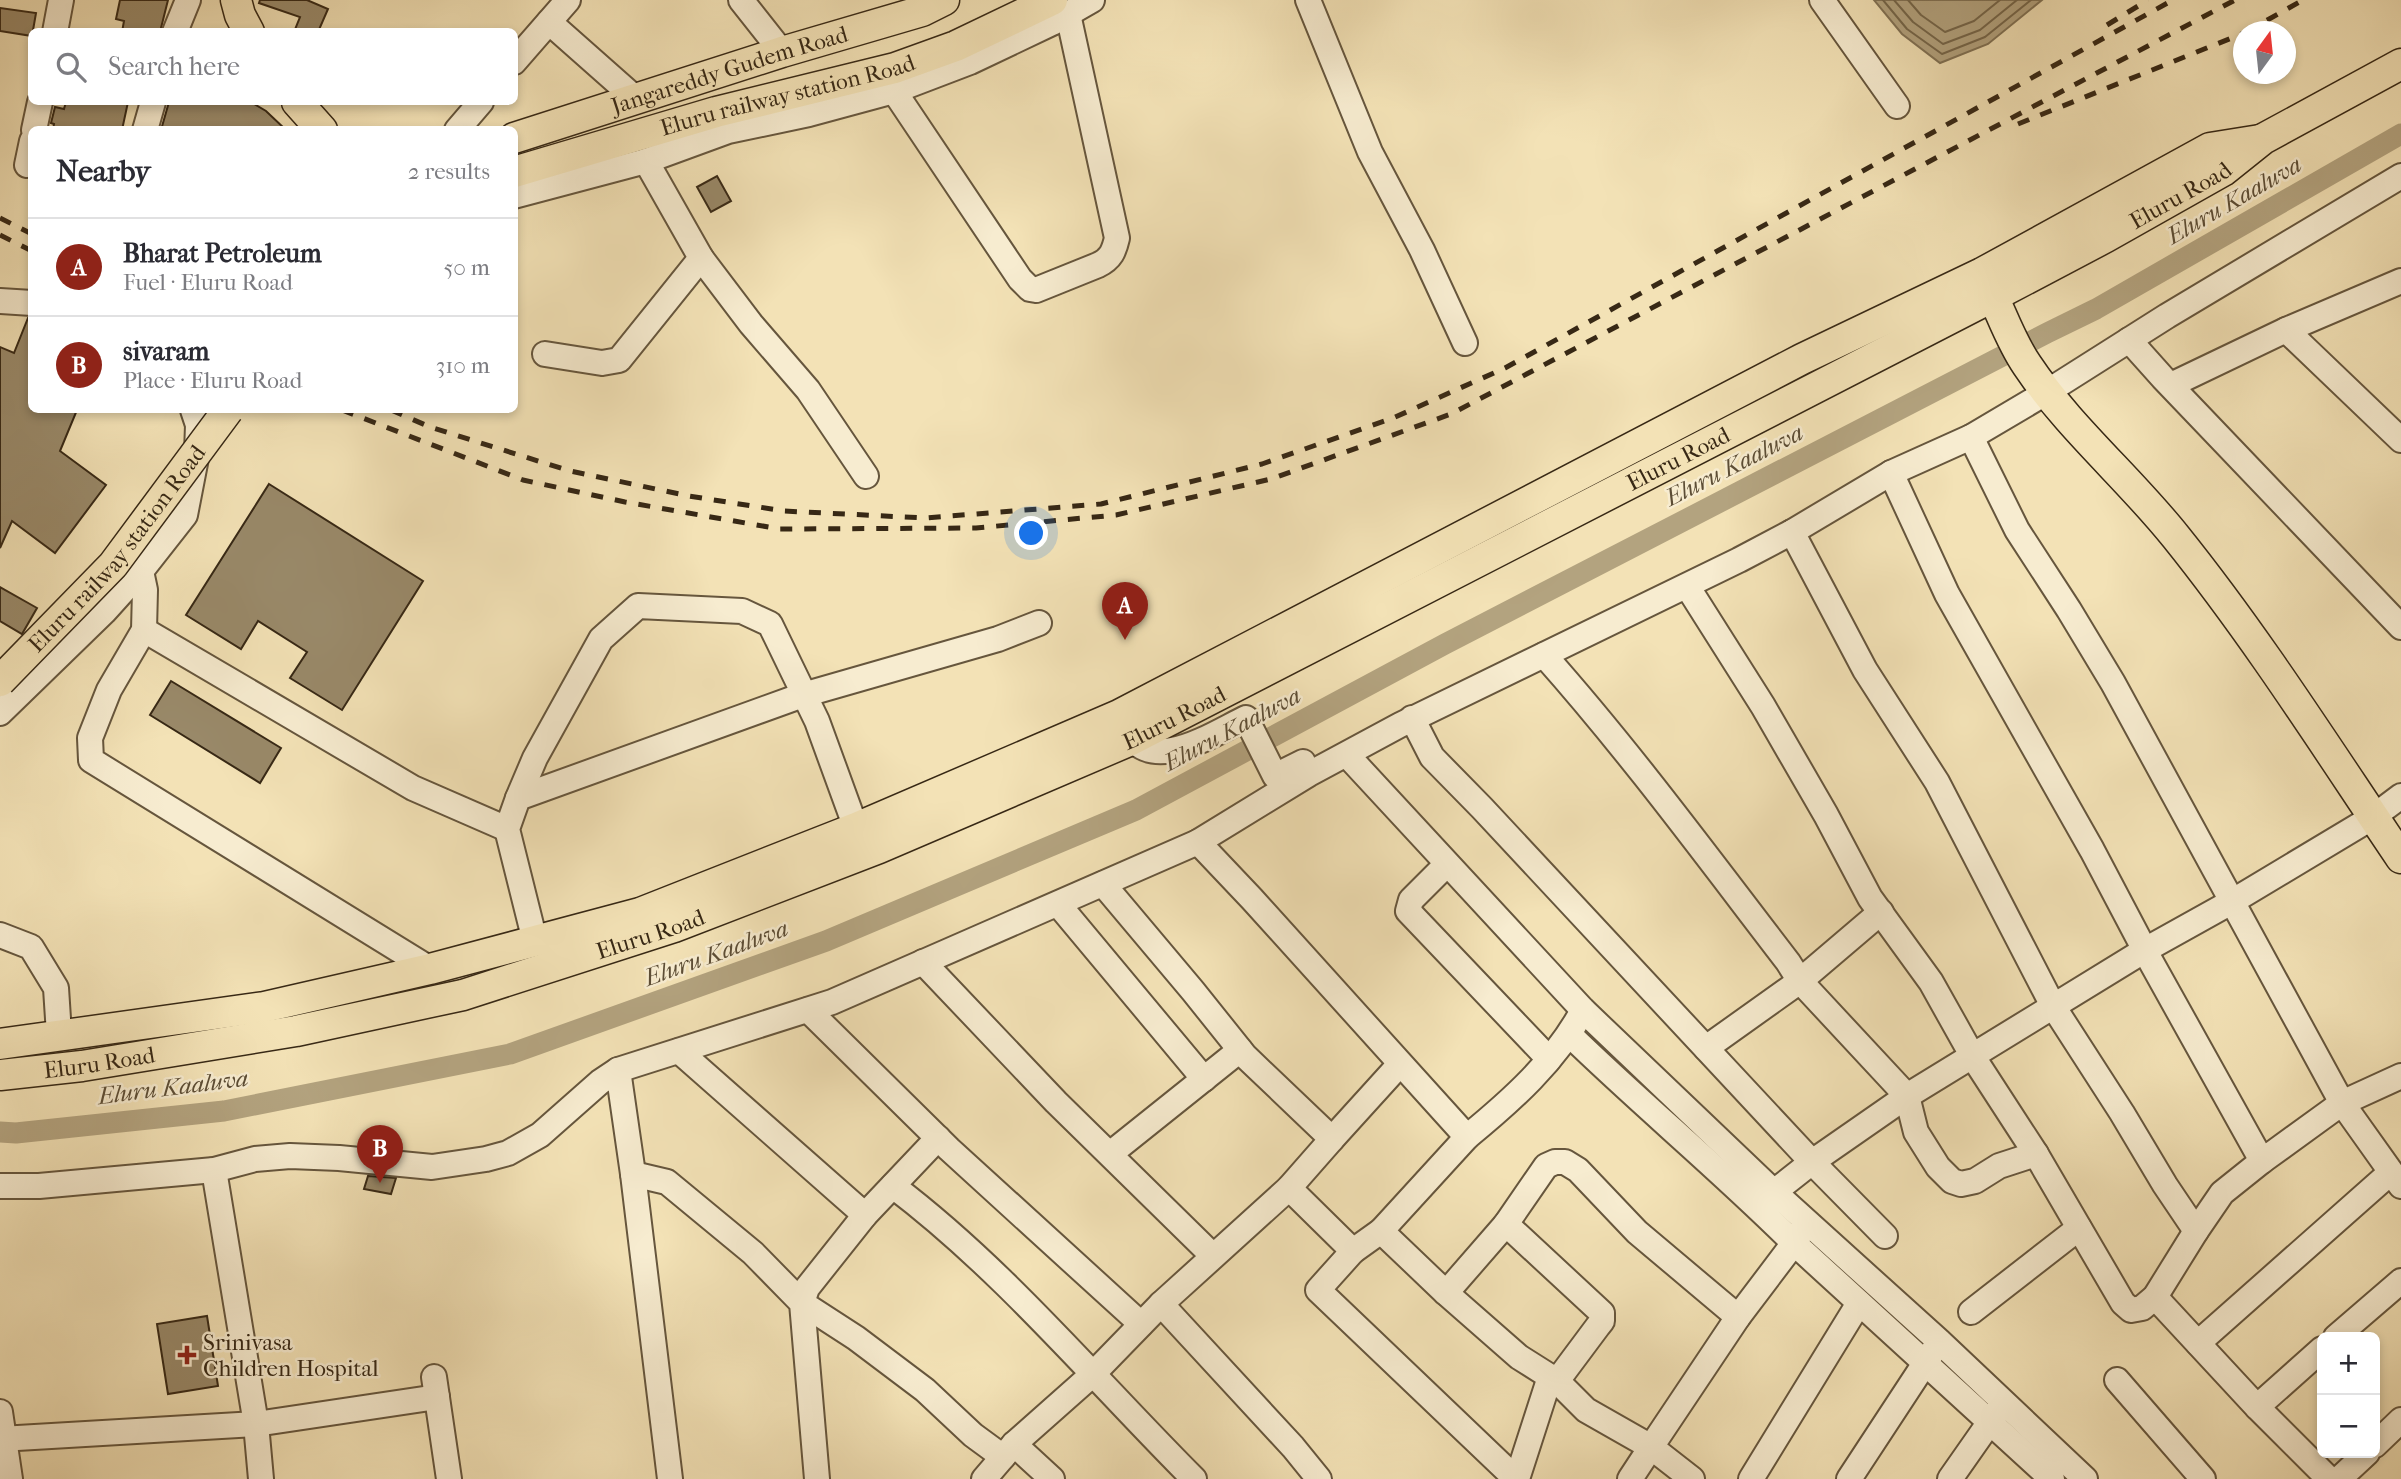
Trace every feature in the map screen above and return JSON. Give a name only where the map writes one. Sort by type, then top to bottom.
[{"type":"main road","points":[[236,0],[247,28]]},
{"type":"main road","name":"Jangareddy Gudem Road","points":[[518,137],[782,52],[922,11],[944,0]]},
{"type":"main road","name":"Eluru railway station Road","points":[[518,171],[716,112],[895,68],[1060,7]]},
{"type":"main road","name":"Eluru Road","points":[[0,1075],[82,1066],[296,1031],[463,995],[674,927],[879,848],[1125,727],[1802,359],[1988,285],[2099,226],[2210,148],[2263,139],[2401,64]]},
{"type":"main road","points":[[301,105],[319,126]]},
{"type":"main road","points":[[1988,285],[2007,330],[2025,363],[2047,393],[2176,536],[2267,661],[2401,858]]},
{"type":"main road","name":"Eluru railway station Road","points":[[0,681],[113,565],[226,413]]},
{"type":"main road","name":"Eluru Road","points":[[0,1044],[264,1007],[430,969],[640,913],[1125,727]]},
{"type":"street","points":[[56,28],[61,0]]},
{"type":"street","points":[[177,28],[188,0]]},
{"type":"street","points":[[518,57],[568,0]]},
{"type":"street","points":[[741,0],[782,52]]},
{"type":"street","points":[[518,195],[646,161],[728,131],[809,114],[894,91],[970,62],[1060,7],[1092,0]]},
{"type":"street","points":[[1308,0],[1370,152],[1422,250],[1465,343]]},
{"type":"street","points":[[1822,0],[1896,106]]},
{"type":"street","points":[[894,91],[1020,279],[1030,289],[1036,290],[1108,260],[1114,251],[1117,238],[1060,7]]},
{"type":"street","points":[[549,22],[636,99]]},
{"type":"street","points":[[35,126],[39,105]]},
{"type":"street","points":[[146,126],[152,105]]},
{"type":"street","points":[[460,126],[478,105]]},
{"type":"street","points":[[646,161],[701,258],[751,324],[808,390],[866,476]]},
{"type":"street","points":[[1125,727],[1152,751],[1170,752],[1246,718],[1275,776],[1347,755],[1406,721],[1687,586],[1792,532],[1891,473],[1971,437],[2401,176]]},
{"type":"street","points":[[545,354],[602,363],[619,360],[701,258]]},
{"type":"street","points":[[2160,374],[2286,330],[2401,281]]},
{"type":"street","points":[[0,301],[28,303]]},
{"type":"street","points":[[2286,330],[2401,440]]},
{"type":"street","points":[[2129,340],[2401,627]]},
{"type":"street","points":[[0,713],[103,612],[141,571],[185,515],[197,453],[198,425],[194,413]]},
{"type":"street","points":[[1971,437],[2017,530],[2113,683],[2342,1102],[2396,1180],[2198,1343]]},
{"type":"street","points":[[1891,473],[1947,594],[2086,838],[2262,1161]]},
{"type":"street","points":[[1792,532],[1865,670],[1937,782],[2053,1006],[2196,1231]]},
{"type":"street","points":[[141,571],[145,590],[144,630],[109,690],[90,738],[91,760],[430,969]]},
{"type":"street","points":[[1687,586],[1763,706],[1870,898],[1931,982],[1973,1057],[2036,1154],[2123,1303],[2131,1310],[2142,1308],[2155,1297],[2222,1193],[2342,1102],[2401,1076]]},
{"type":"street","points":[[535,941],[507,829],[536,758],[601,639],[638,606],[742,611],[758,616],[769,624],[817,721],[856,828]]},
{"type":"street","points":[[518,798],[803,695],[998,639],[1039,624]]},
{"type":"street","points":[[144,630],[413,788],[507,829]]},
{"type":"street","points":[[1544,655],[1602,720],[1669,805],[1800,981],[1907,1096],[1916,1132],[1938,1167],[1952,1181],[1961,1184],[1975,1181],[1999,1166],[2036,1154]]},
{"type":"street","points":[[1406,721],[1441,769],[1482,808],[1706,1048],[1794,1176],[1801,1232],[1859,1303],[1924,1362],[1997,1411],[2080,1477]]},
{"type":"street","points":[[1347,755],[1583,1010],[1794,1176],[1885,1236]]},
{"type":"street","points":[[0,1186],[39,1186],[214,1170],[255,1159],[290,1156],[432,1167],[497,1156],[540,1135],[600,1082],[618,1070],[832,1002],[1058,904],[1198,842],[1306,768]]},
{"type":"street","points":[[1794,1176],[1907,1096],[2145,950],[2373,817],[2401,796]]},
{"type":"street","points":[[1198,842],[1252,898],[1467,1137]]},
{"type":"street","points":[[1447,864],[1411,900],[1408,911],[1549,1059]]},
{"type":"street","points":[[1103,884],[1240,1050],[1332,1139]]},
{"type":"street","points":[[1058,904],[1204,1079]]},
{"type":"street","points":[[1706,1048],[1800,981],[1881,912]]},
{"type":"street","points":[[0,935],[31,947],[56,988],[59,1034]]},
{"type":"street","points":[[923,962],[1056,1102],[1213,1256]]},
{"type":"street","points":[[808,1010],[938,1138],[1141,1324]]},
{"type":"street","points":[[1506,1224],[1602,1313],[1602,1321],[1557,1381],[1547,1386],[1516,1479],[1318,1290],[1353,1251],[1381,1231],[1467,1137],[1513,1099],[1570,1035],[1583,1010]]},
{"type":"street","points":[[1570,1035],[1759,1208],[1801,1232],[1940,1342],[2053,1479]]},
{"type":"street","points":[[1110,1154],[1240,1050]]},
{"type":"street","points":[[679,1051],[865,1215]]},
{"type":"street","points":[[984,1479],[1008,1450],[1093,1374],[1161,1304],[1289,1188],[1400,1064]]},
{"type":"street","points":[[618,1070],[670,1479]]},
{"type":"street","points":[[817,1479],[802,1303],[807,1288],[865,1215],[938,1138]]},
{"type":"street","points":[[1446,1293],[1506,1224],[1546,1166],[1565,1162],[1578,1170],[1637,1232],[1738,1317]]},
{"type":"street","points":[[214,1170],[256,1424],[261,1479]]},
{"type":"street","points":[[633,1174],[667,1182],[753,1253],[802,1303],[856,1338],[915,1382],[973,1435],[1008,1450],[1052,1479]]},
{"type":"street","points":[[893,1186],[933,1216],[999,1279],[1194,1479]]},
{"type":"street","points":[[1289,1188],[1353,1251]]},
{"type":"street","points":[[1971,1312],[2079,1228]]},
{"type":"street","points":[[1381,1231],[1519,1357],[1557,1381],[1586,1410],[1651,1447],[1692,1479]]},
{"type":"street","points":[[1630,1479],[1738,1317],[1801,1232]]},
{"type":"street","points":[[2342,1332],[2401,1281]]},
{"type":"street","points":[[2155,1297],[2329,1479]]},
{"type":"street","points":[[1751,1479],[1859,1303]]},
{"type":"street","points":[[1161,1304],[1320,1479]]},
{"type":"street","points":[[1849,1479],[1924,1362],[1940,1342]]},
{"type":"street","points":[[2257,1406],[2317,1353]]},
{"type":"street","points":[[2117,1380],[2203,1479]]},
{"type":"street","points":[[2,1439],[256,1424],[436,1387],[449,1479]]},
{"type":"street","points":[[1950,1479],[1997,1411]]},
{"type":"street","points":[[0,1412],[10,1479]]},
{"type":"street","points":[[2380,1440],[2401,1420]]},
{"type":"street","points":[[2339,1479],[2362,1458]]},
{"type":"water","points":[[1874,0],[2042,0],[1988,44],[1940,63],[1902,34]]},
{"type":"building","points":[[120,0],[168,0],[161,28],[123,28],[124,21],[116,19]]},
{"type":"building","points":[[260,0],[307,0],[328,9],[320,28],[296,28],[300,17],[259,3]]},
{"type":"building","points":[[0,8],[36,13],[33,28],[28,28],[28,35],[0,31]]},
{"type":"building","points":[[65,105],[127,105],[123,126],[54,126],[51,123],[55,107],[64,109]]},
{"type":"building","points":[[168,105],[256,105],[282,126],[162,126]]},
{"type":"building","points":[[717,176],[731,201],[711,212],[697,187]]},
{"type":"building","points":[[28,318],[28,413],[76,413],[60,451],[106,485],[55,553],[12,521],[0,548],[0,347],[14,353]]},
{"type":"building","points":[[269,484],[423,581],[342,710],[290,678],[307,652],[258,621],[241,649],[186,615]]},
{"type":"building","points":[[0,587],[37,608],[22,634],[0,621]]},
{"type":"building","points":[[171,681],[281,748],[260,783],[150,715]]},
{"type":"building","points":[[368,1176],[396,1178],[391,1194],[364,1189]]},
{"type":"building","points":[[207,1316],[218,1386],[168,1394],[157,1324]]},
{"type":"waterway","name":"Eluru Kaaluva","points":[[0,1132],[16,1133],[224,1111],[510,1054],[826,941],[1136,810],[1445,644],[2096,309],[2401,134]]},
{"type":"railway","points":[[2107,25],[2148,0]]},
{"type":"railway","points":[[398,413],[430,427],[570,471],[689,496],[784,511],[925,518],[1101,504],[1262,464],[1393,418],[1505,368],[2173,0]]},
{"type":"railway","points":[[350,413],[523,480],[625,502],[780,529],[976,528],[1116,515],[1271,479],[1451,414],[2235,0]]},
{"type":"railway","points":[[2266,21],[2303,0]]},
{"type":"railway","points":[[2018,124],[2233,37]]},
{"type":"railway","points":[[0,218],[28,232]]},
{"type":"railway","points":[[0,235],[28,249]]},
{"type":"place","name":"Bharat Petroleum","points":[[1125,640]]},
{"type":"place","name":"sivaram","points":[[380,1183]]},
{"type":"place","name":"Srinivasa Children Hospital","points":[[187,1355]]}]
